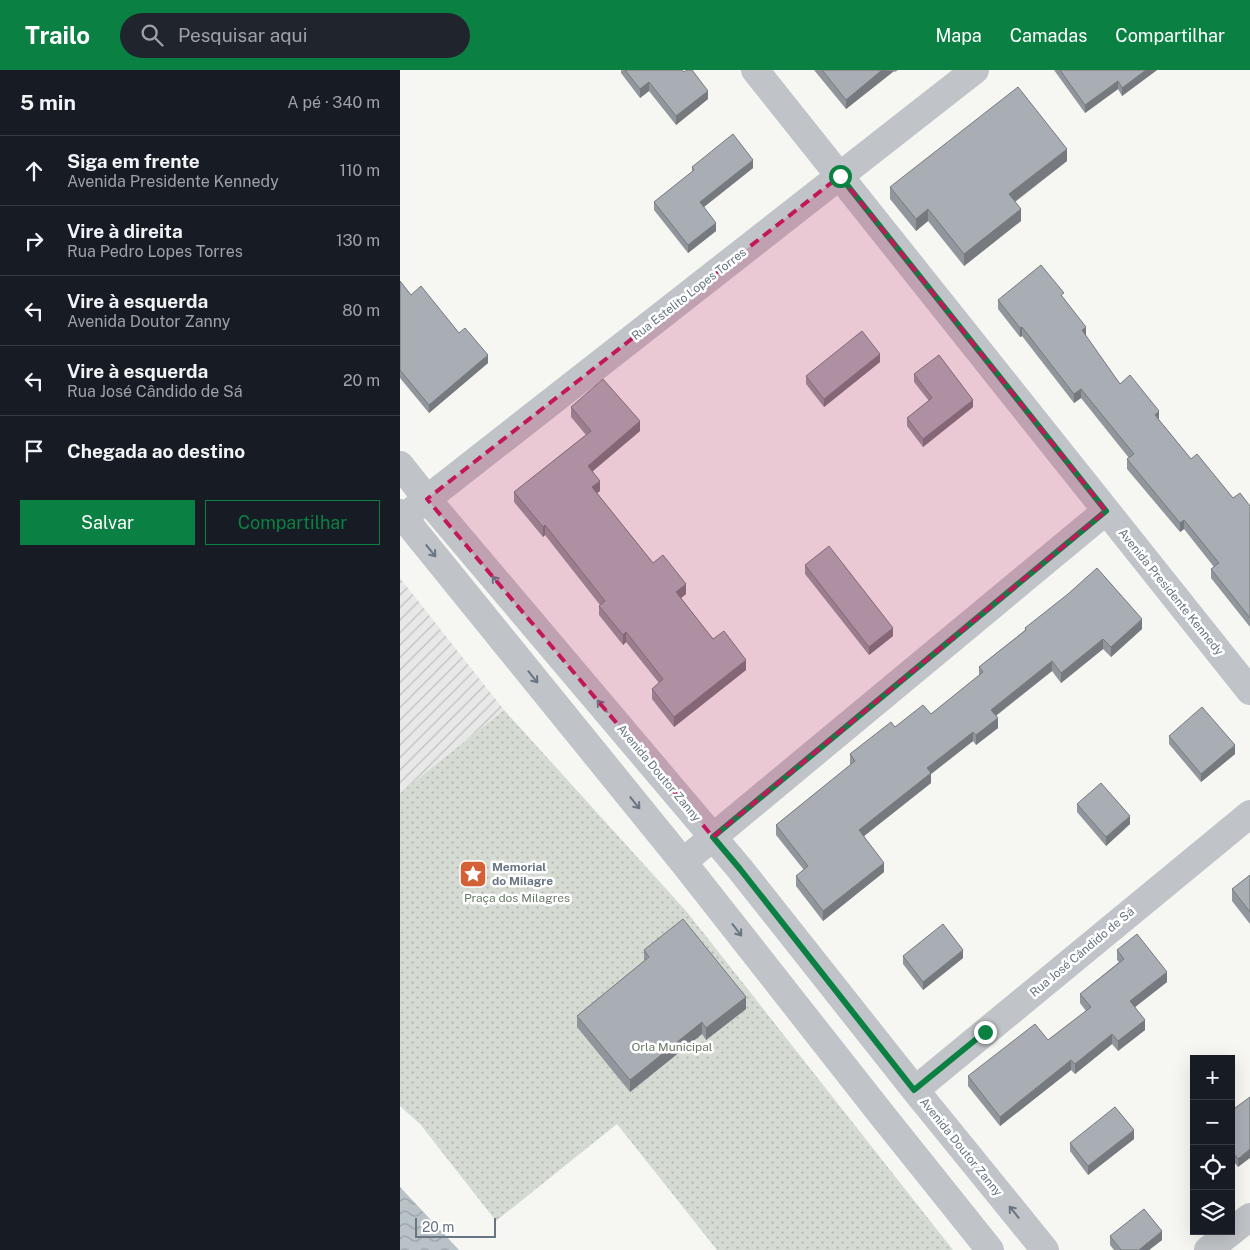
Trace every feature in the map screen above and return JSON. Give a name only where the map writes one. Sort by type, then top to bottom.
[{"type":"street","name":"Avenida Presidente Kennedy","points":[[755,70],[1250,691]]},
{"type":"street","name":"Rua Estelito Lopes Torres","points":[[402,515],[427,499],[975,70]]},
{"type":"street","name":"Avenida Doutor Zanny","points":[[400,465],[740,869],[914,1090],[1045,1250]]},
{"type":"street","points":[[683,862],[1106,511]]},
{"type":"street","points":[[402,515],[683,862],[990,1250]]},
{"type":"street","name":"Rua José Cândido de Sá","points":[[914,1090],[1250,814]]},
{"type":"street","points":[[1208,1250],[1250,1217]]},
{"type":"highlighted area","points":[[840,176],[1106,511],[713,837],[427,499]]},
{"type":"shaded area","points":[[400,578],[504,710],[400,793]]},
{"type":"green space","points":[[504,710],[687,912],[953,1250],[717,1250],[617,1124],[496,1221],[420,1124],[400,1106],[400,793]]},
{"type":"water","points":[[400,1187],[459,1250],[400,1250]]},
{"type":"building","points":[[625,70],[682,70],[684,72],[692,70],[708,91],[676,116],[649,82],[640,89]]},
{"type":"building","points":[[822,70],[882,70],[846,100]]},
{"type":"building","points":[[1060,70],[1146,70],[1122,88],[1118,81],[1085,105]]},
{"type":"building","points":[[1018,87],[1067,149],[1009,194],[1021,209],[964,254],[928,209],[916,219],[890,187]]},
{"type":"building","points":[[733,134],[753,160],[700,202],[716,223],[688,245],[654,202],[694,170],[692,167]]},
{"type":"building","points":[[1041,265],[1064,293],[1061,295],[1086,327],[1082,330],[1120,384],[1130,375],[1159,411],[1155,415],[1191,459],[1197,454],[1233,498],[1240,493],[1250,506],[1250,618],[1211,569],[1219,563],[1184,520],[1180,523],[1127,459],[1134,454],[1081,389],[1074,394],[1022,327],[1020,328],[998,300]]},
{"type":"building","points":[[400,281],[411,295],[421,286],[459,333],[465,328],[488,355],[429,405],[400,370]]},
{"type":"building","points":[[862,331],[880,354],[824,399],[806,376]]},
{"type":"building","points":[[939,355],[973,400],[923,439],[907,418],[932,398],[914,374]]},
{"type":"building","points":[[603,379],[640,421],[588,466],[600,481],[592,487],[653,563],[663,555],[686,584],[676,592],[713,639],[724,631],[746,660],[674,717],[652,689],[663,679],[626,632],[623,635],[599,606],[605,601],[545,525],[543,527],[514,492],[591,431],[571,407]]},
{"type":"building","points":[[829,546],[893,628],[869,647],[805,565]]},
{"type":"building","points":[[1097,568],[1142,619],[1111,647],[1103,639],[1061,673],[1052,661],[991,710],[998,718],[976,735],[973,732],[927,768],[931,773],[859,830],[884,863],[823,911],[796,876],[808,866],[776,825],[855,761],[850,754],[891,722],[895,727],[923,705],[931,714],[983,672],[979,667],[1026,630],[1025,628]]},
{"type":"building","points":[[1202,707],[1235,745],[1201,774],[1169,736]]},
{"type":"building","points":[[1101,783],[1130,816],[1106,837],[1077,804]]},
{"type":"building","points":[[1250,875],[1250,912],[1232,889]]},
{"type":"building","points":[[683,919],[746,997],[706,1028],[702,1022],[630,1080],[577,1016],[649,957],[644,950]]},
{"type":"building","points":[[943,924],[963,950],[923,982],[903,956]]},
{"type":"building","points":[[1137,934],[1167,972],[1130,1001],[1145,1020],[1118,1041],[1112,1034],[1075,1064],[1071,1060],[1000,1117],[968,1076],[1035,1024],[1048,1040],[1091,1007],[1080,994],[1124,959],[1117,950]]},
{"type":"building","points":[[1250,1097],[1250,1149],[1238,1159],[1235,1155],[1235,1108]]},
{"type":"building","points":[[1115,1107],[1134,1130],[1088,1166],[1070,1143]]},
{"type":"building","points":[[1144,1209],[1162,1231],[1139,1250],[1121,1250],[1110,1236]]},
{"type":"place","name":"Memorial do Milagre","points":[[473,874]]},
{"type":"route","points":[[840,176],[1106,511],[713,837],[914,1090],[985,1032]]},
{"type":"park label","name":"Praça dos Milagres","points":[[517,898]]},
{"type":"park label","name":"Orla Municipal","points":[[672,1047]]}]
